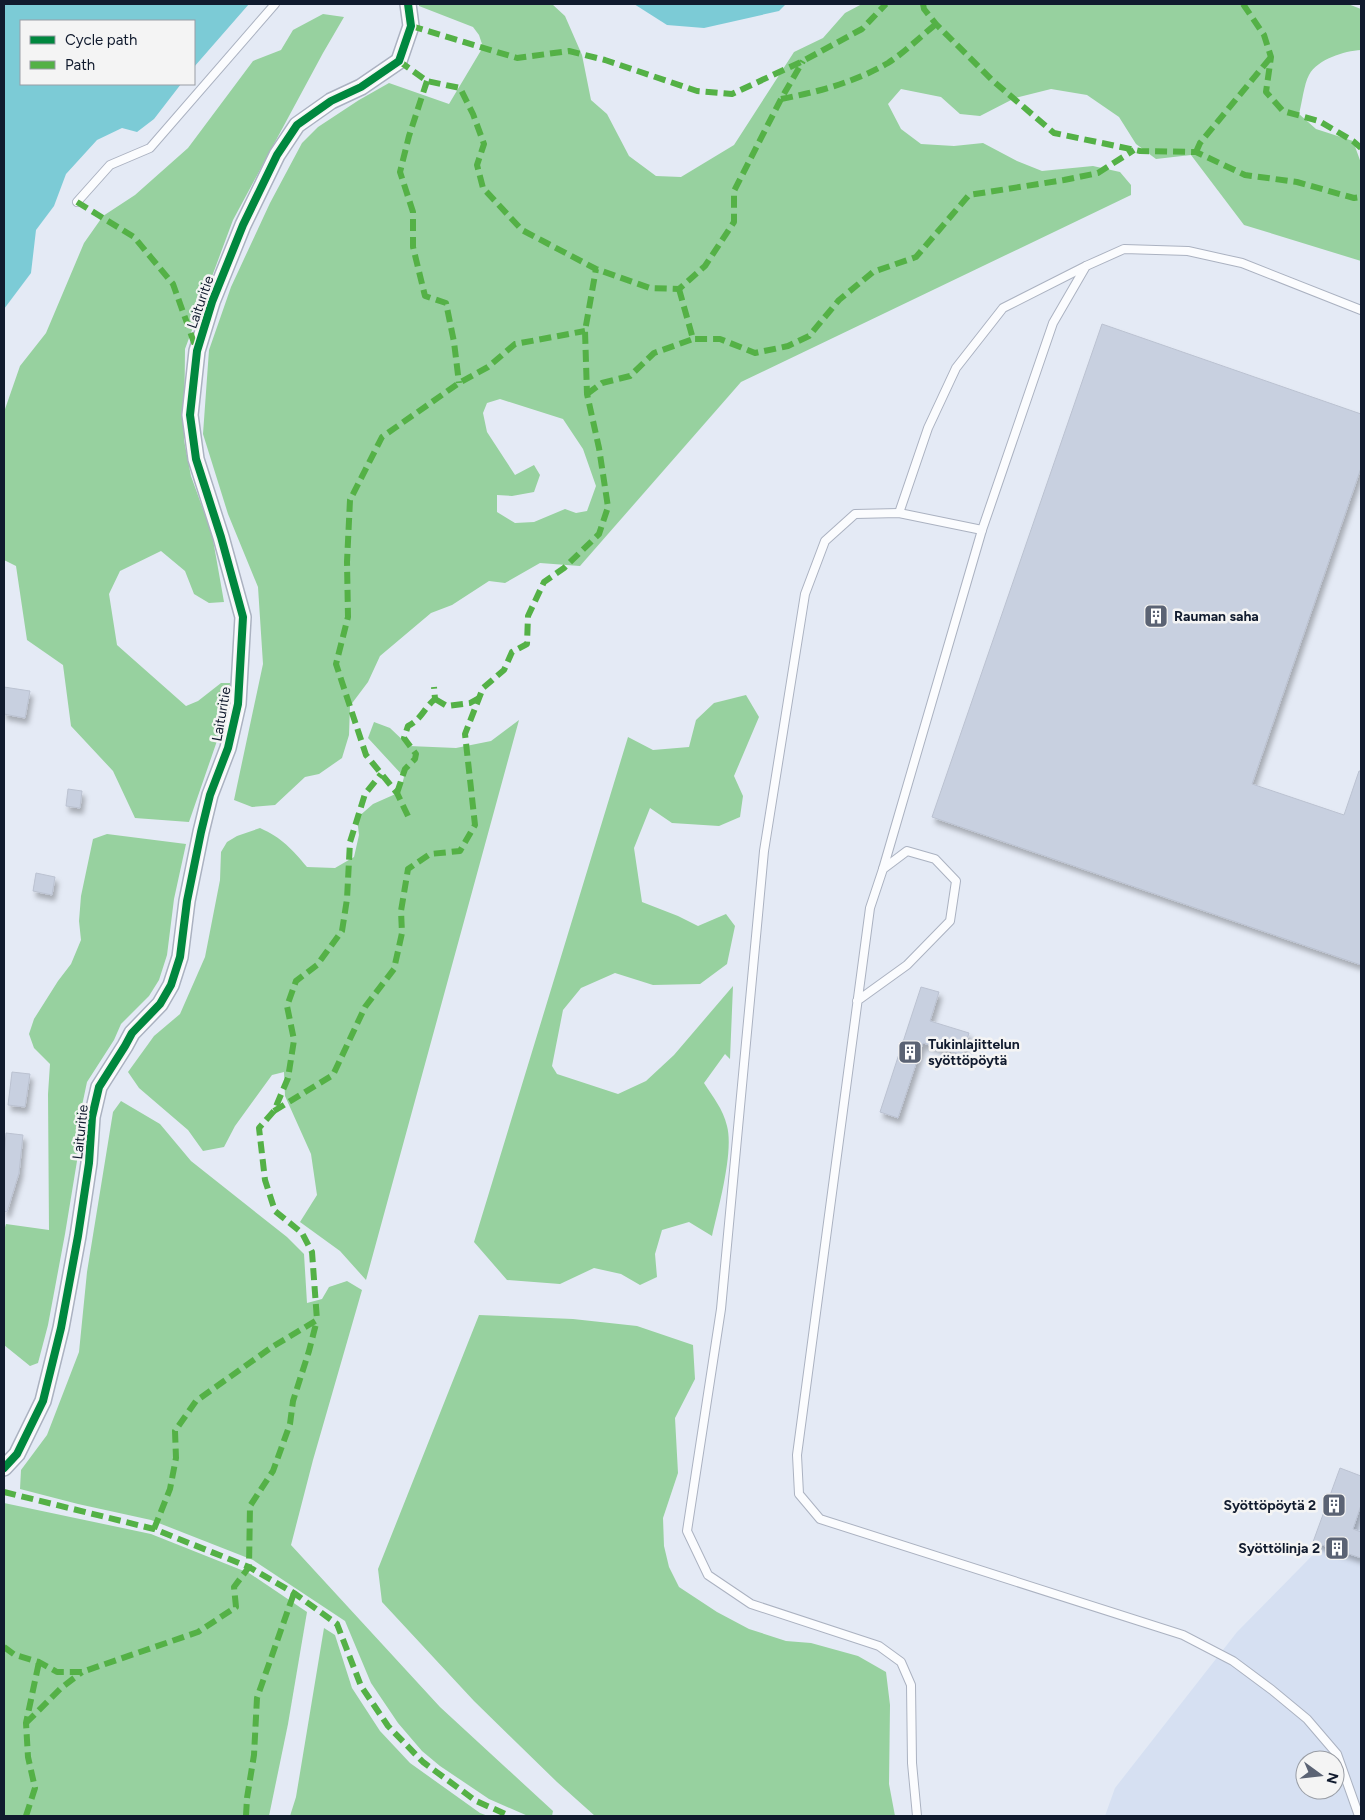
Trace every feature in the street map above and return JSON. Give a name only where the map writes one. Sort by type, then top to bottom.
[{"type":"street","name":"Laituritie","points":[[4,1468],[17,1454],[43,1401],[78,1236],[89,1163],[92,1117],[99,1087],[132,1032],[160,1004],[171,986],[180,957],[187,901],[201,832],[210,795],[228,748],[238,704],[242,617],[221,537],[196,459],[190,416],[197,351],[212,302],[243,225],[277,155],[296,125],[330,101],[361,87],[398,61],[411,26],[408,4]]},
{"type":"lane","points":[[78,202],[110,165],[150,148],[275,4]]},
{"type":"lane","points":[[899,513],[928,428],[956,368],[1003,308],[1124,249],[1188,251],[1242,263],[1361,310]]},
{"type":"lane","points":[[1086,266],[1053,323],[982,530],[870,908],[797,1455],[800,1494],[820,1519],[1183,1635],[1233,1661],[1307,1718],[1337,1754],[1359,1816]]},
{"type":"lane","points":[[917,1816],[912,1763],[911,1685],[901,1662],[879,1646],[751,1604],[708,1575],[687,1531],[721,1309],[764,851],[805,594],[825,541],[855,514],[899,513],[982,530]]},
{"type":"lane","points":[[857,1001],[907,965],[950,921],[956,881],[935,859],[907,852],[883,869]]},
{"type":"shaded area","points":[[1361,1506],[1361,1816],[1105,1816],[1115,1788],[1237,1632]]},
{"type":"green space","points":[[419,4],[552,4],[565,16],[582,55],[591,100],[607,114],[629,156],[656,176],[681,177],[734,145],[794,52],[823,38],[845,13],[862,4],[1348,4],[1361,9],[1361,50],[1332,57],[1313,69],[1306,83],[1299,114],[1316,129],[1353,141],[1361,163],[1361,261],[1244,225],[1191,155],[1156,159],[1136,144],[1119,117],[1087,95],[1051,89],[1015,98],[980,116],[960,114],[941,97],[901,89],[888,104],[901,129],[921,144],[954,146],[983,143],[1017,161],[1042,171],[1093,166],[1120,172],[1131,185],[1131,195],[741,382],[580,566],[540,563],[505,583],[489,581],[452,605],[431,613],[380,656],[368,682],[350,706],[349,735],[342,758],[319,774],[305,777],[275,805],[252,807],[234,800],[263,664],[258,587],[228,514],[203,434],[209,350],[231,287],[270,203],[302,143],[318,127],[389,83],[449,104],[483,47],[479,35],[473,27],[419,6]],"holes":[[[500,399],[563,419],[583,449],[596,486],[587,511],[576,513],[565,509],[534,522],[515,523],[497,512],[497,495],[512,496],[534,492],[540,475],[534,465],[515,475],[487,432],[483,413],[487,403]]]},
{"type":"green space","points":[[323,14],[344,17],[233,220],[185,349],[184,440],[191,476],[212,534],[224,602],[209,603],[194,594],[185,571],[161,551],[120,571],[109,594],[117,645],[186,706],[198,701],[221,683],[230,683],[228,709],[189,822],[135,818],[113,771],[71,726],[63,665],[27,640],[16,566],[4,560],[4,412],[20,366],[46,333],[84,243],[103,216],[135,195],[188,148],[253,61],[281,50],[293,30]]},
{"type":"green space","points":[[746,695],[759,717],[734,776],[743,796],[740,817],[719,826],[672,823],[650,808],[634,848],[642,902],[698,926],[726,914],[735,926],[727,964],[700,984],[653,985],[615,973],[581,988],[563,1010],[552,1066],[557,1074],[618,1094],[646,1081],[674,1055],[733,986],[730,1059],[725,1054],[704,1083],[723,1114],[729,1137],[727,1165],[712,1236],[689,1222],[662,1230],[655,1254],[657,1277],[640,1285],[621,1274],[594,1268],[560,1284],[507,1280],[474,1242],[628,737],[653,750],[689,747],[696,720],[714,703]]},
{"type":"green space","points":[[519,720],[366,1280],[340,1251],[300,1222],[317,1195],[311,1154],[285,1096],[284,1072],[272,1075],[235,1126],[224,1147],[203,1151],[188,1130],[139,1088],[128,1072],[154,1036],[180,1014],[205,957],[220,880],[221,852],[227,842],[237,836],[260,828],[286,844],[307,867],[335,868],[354,857],[359,835],[357,818],[373,804],[400,792],[404,777],[368,738],[374,722],[390,728],[409,746],[456,748],[491,741]]},
{"type":"green space","points":[[107,834],[186,844],[174,899],[167,955],[159,980],[149,996],[121,1024],[114,1040],[87,1082],[80,1115],[77,1161],[48,1325],[38,1363],[30,1366],[4,1345],[4,1231],[6,1224],[49,1230],[48,1094],[50,1064],[34,1048],[29,1034],[34,1019],[71,964],[81,940],[79,921],[81,896],[93,839]]},
{"type":"green space","points":[[121,1101],[160,1124],[191,1161],[287,1237],[304,1254],[307,1303],[322,1299],[329,1287],[347,1281],[362,1290],[313,1460],[291,1545],[440,1707],[553,1811],[552,1816],[528,1816],[489,1799],[440,1766],[422,1751],[398,1723],[371,1683],[345,1621],[253,1560],[151,1520],[20,1489],[21,1470],[47,1435],[79,1352],[87,1272],[113,1112]]},
{"type":"green space","points":[[479,1315],[573,1319],[637,1326],[693,1345],[695,1379],[675,1418],[678,1473],[663,1518],[664,1546],[669,1567],[679,1587],[717,1612],[749,1629],[786,1641],[811,1643],[858,1656],[886,1672],[890,1705],[889,1784],[895,1816],[595,1816],[557,1782],[474,1701],[382,1602],[378,1569]]},
{"type":"green space","points":[[4,1503],[151,1534],[249,1573],[307,1612],[288,1724],[269,1816],[4,1816]]},
{"type":"green space","points":[[324,1628],[335,1635],[352,1688],[380,1731],[410,1763],[480,1813],[488,1816],[290,1816],[296,1797]]},
{"type":"water","points":[[4,4],[249,4],[195,66],[195,20],[20,20],[20,85],[180,85],[154,119],[137,132],[122,128],[97,140],[66,174],[54,206],[36,230],[31,273],[4,309]]},
{"type":"water","points":[[634,4],[786,4],[779,11],[704,28],[667,25]]},
{"type":"building","name":"Rauman saha","points":[[1102,324],[1361,414],[1361,468],[1252,784],[1344,815],[1359,771],[1361,771],[1361,965],[932,817]]},
{"type":"building","points":[[4,687],[30,691],[25,718],[4,714]]},
{"type":"building","points":[[68,789],[82,791],[80,808],[66,806]]},
{"type":"building","points":[[36,873],[55,877],[52,895],[33,891]]},
{"type":"building","name":"Tukinlajittelun syöttöpöytä","points":[[921,987],[939,992],[930,1021],[969,1033],[962,1055],[923,1043],[898,1118],[880,1112]]},
{"type":"building","points":[[12,1072],[30,1074],[25,1107],[8,1105]]},
{"type":"building","points":[[6,1133],[23,1135],[19,1173],[7,1212],[4,1211]]},
{"type":"building","points":[[1340,1468],[1361,1476],[1361,1505],[1353,1529],[1361,1532],[1361,1558],[1313,1542]]},
{"type":"marked path","points":[[411,26],[517,58],[569,51],[605,60],[697,91],[732,94],[803,61],[862,29],[886,4]]},
{"type":"marked path","points":[[923,4],[924,9],[936,24],[992,80],[1054,133],[1140,151],[1196,152],[1245,175],[1297,182],[1354,198],[1361,197]]},
{"type":"marked path","points":[[1243,4],[1264,35],[1271,57],[1266,92],[1283,111],[1319,121],[1353,141],[1361,148]]},
{"type":"marked path","points":[[781,99],[809,93],[863,76],[888,63],[936,24]]},
{"type":"marked path","points":[[1196,152],[1200,143],[1271,57]]},
{"type":"marked path","points":[[399,61],[427,81],[460,88],[473,114],[484,144],[477,165],[483,188],[522,230],[596,269],[650,288],[679,289],[705,266],[734,222],[734,191],[781,99],[803,61]]},
{"type":"marked path","points":[[427,81],[409,136],[400,172],[413,212],[413,247],[425,296],[446,303],[454,342],[459,383]]},
{"type":"marked path","points":[[679,289],[693,339],[720,339],[755,353],[788,346],[809,336],[839,300],[873,272],[916,257],[969,195],[1098,173],[1134,150]]},
{"type":"marked path","points":[[77,202],[134,237],[173,284],[197,351]]},
{"type":"marked path","points":[[274,1111],[333,1075],[365,1007],[394,969],[402,933],[401,911],[408,869],[430,854],[460,851],[475,825],[465,734],[483,688],[504,670],[512,652],[527,644],[528,616],[544,582],[564,568],[599,534],[608,507],[599,448],[587,394],[585,331],[596,269]]},
{"type":"marked path","points":[[408,816],[397,793],[366,755],[336,664],[348,617],[347,562],[350,500],[382,437],[459,383],[488,367],[515,344],[585,331]]},
{"type":"marked path","points":[[587,394],[602,383],[630,376],[654,353],[693,339]]},
{"type":"marked path","points":[[397,793],[405,769],[415,759],[416,754],[404,738],[408,726],[416,721],[435,699],[434,687]]},
{"type":"marked path","points":[[435,699],[447,706],[470,703],[479,698]]},
{"type":"marked path","points":[[154,1529],[170,1489],[176,1458],[175,1431],[196,1401],[272,1347],[317,1320],[312,1252],[302,1233],[275,1211],[265,1180],[259,1128],[274,1111],[288,1078],[294,1040],[287,1006],[296,981],[317,965],[342,931],[347,899],[350,842],[365,794],[381,774]]},
{"type":"marked path","points":[[4,1647],[15,1655],[39,1662],[57,1672],[82,1672],[198,1632],[236,1607],[234,1587],[249,1567],[250,1506],[273,1471],[290,1424],[293,1401],[317,1320]]},
{"type":"marked path","points":[[4,1492],[154,1529],[249,1567],[294,1593],[337,1624],[361,1686],[388,1726],[423,1762],[476,1801],[510,1816]]},
{"type":"marked path","points":[[246,1816],[254,1755],[257,1698],[294,1593]]},
{"type":"marked path","points":[[26,1816],[35,1788],[28,1757],[26,1723],[39,1662]]},
{"type":"marked path","points":[[26,1723],[61,1688],[82,1672]]},
{"type":"cycle path","points":[[4,1468],[17,1454],[43,1401],[61,1328],[78,1236],[89,1163],[92,1117],[99,1087],[132,1033],[160,1004],[171,985],[180,957],[187,901],[201,832],[210,795],[228,748],[238,704],[243,617],[221,537],[196,459],[190,415],[197,351],[212,302],[243,225],[277,155],[297,125],[331,101],[361,87],[399,61],[411,26],[408,4]]},
{"type":"place","name":"Rauman saha","points":[[1156,616]]},
{"type":"place","name":"Tukinlajittelun syöttöpöytä","points":[[910,1052]]},
{"type":"place","name":"Syöttöpöytä 2","points":[[1334,1505]]},
{"type":"place","name":"Syöttölinja 2","points":[[1337,1548]]}]
